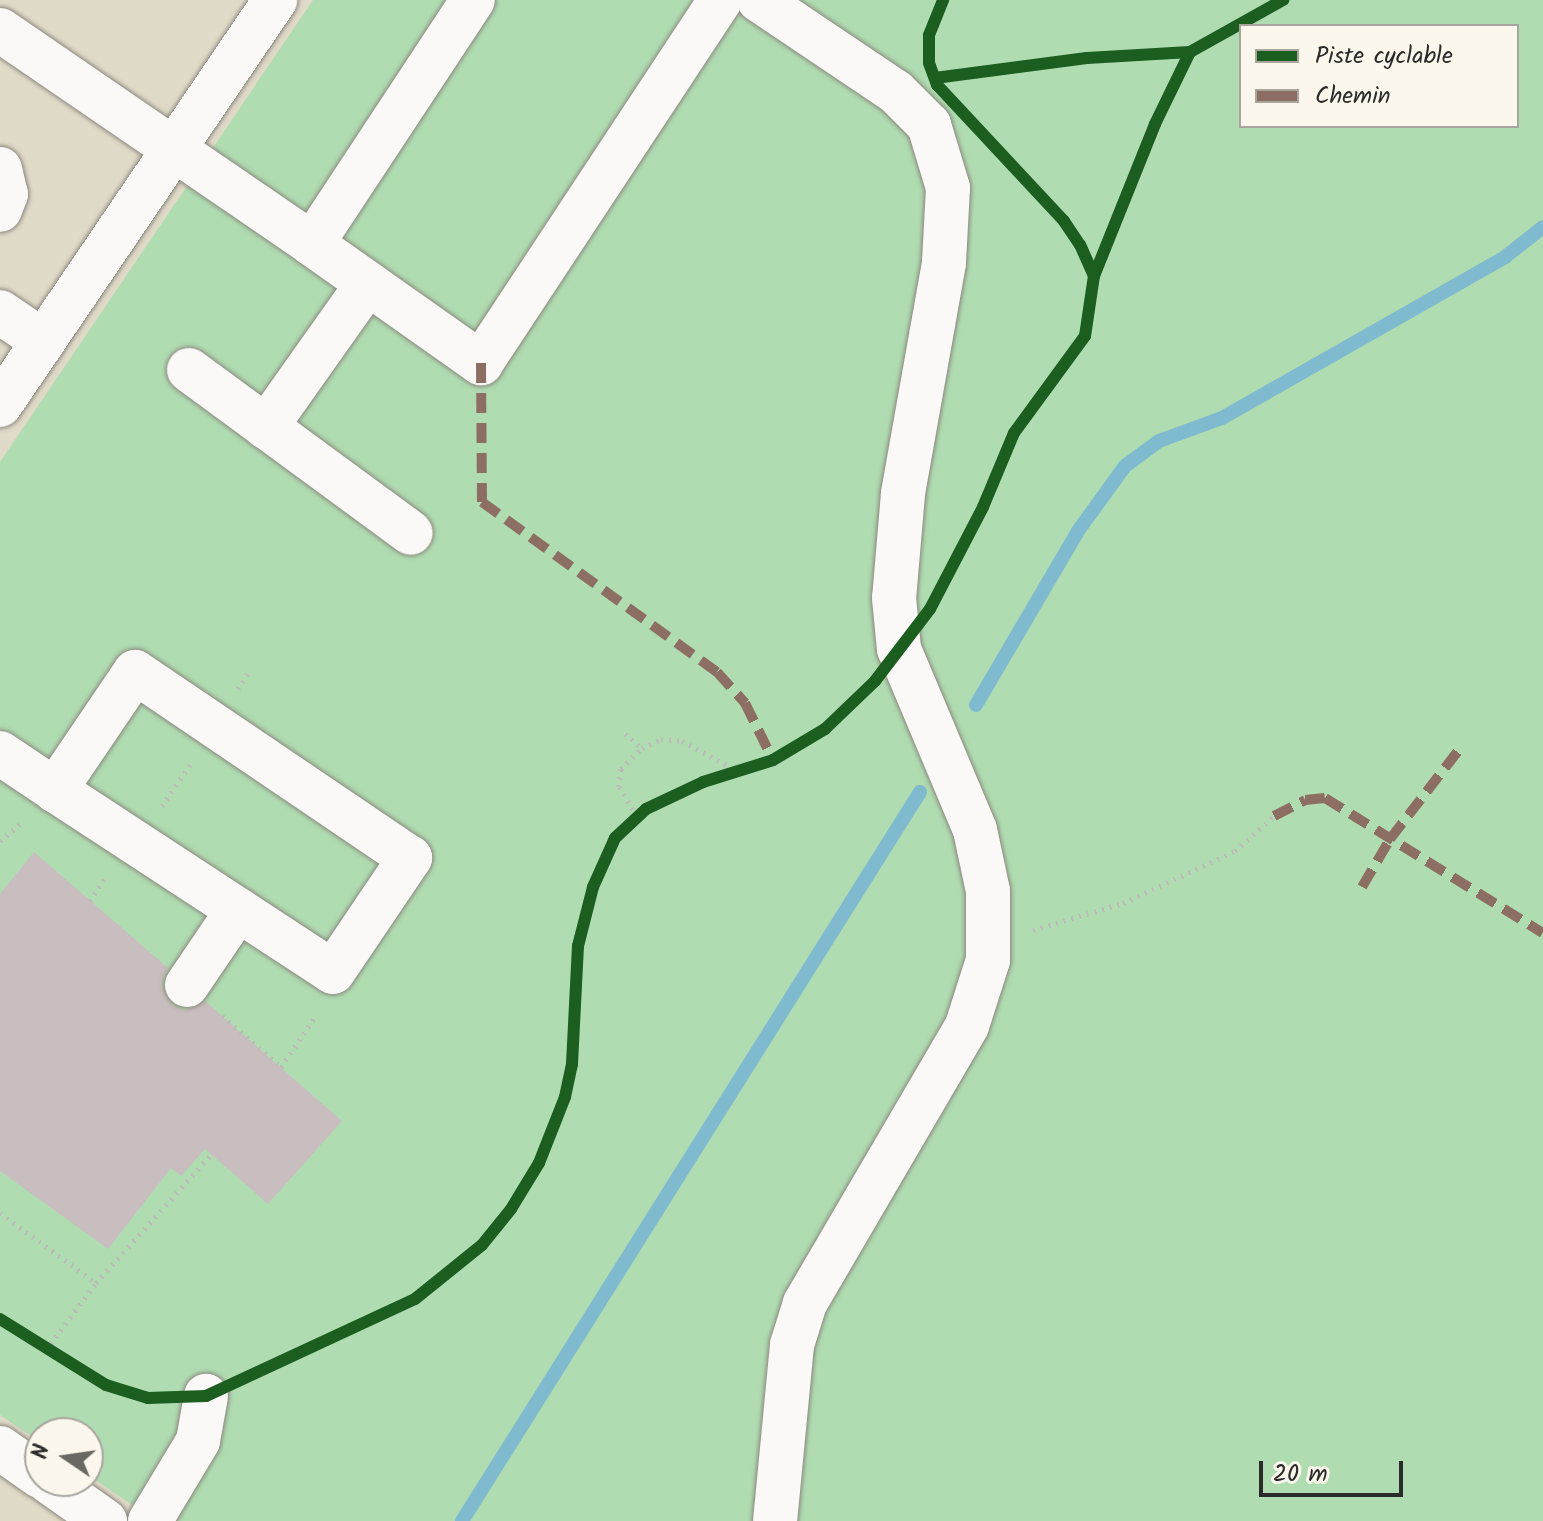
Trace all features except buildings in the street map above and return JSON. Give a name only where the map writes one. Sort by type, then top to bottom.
[{"type":"street","points":[[0,405],[275,0]]},
{"type":"street","points":[[312,244],[473,0]]},
{"type":"street","points":[[0,30],[175,148],[481,363],[720,0]]},
{"type":"street","points":[[759,0],[896,92],[929,125],[948,188],[944,263],[903,494],[894,598],[899,649],[975,830],[988,891],[988,960],[967,1026],[805,1303],[792,1345],[775,1521]]},
{"type":"street","points":[[0,169],[6,194],[0,210]]},
{"type":"street","points":[[266,427],[368,283]]},
{"type":"street","points":[[0,312],[43,341]]},
{"type":"street","points":[[189,370],[411,533]]},
{"type":"street","points":[[135,672],[410,858],[333,972],[20,777],[135,672]]},
{"type":"street","points":[[199,996],[238,910]]},
{"type":"street","points":[[150,1521],[195,1448],[206,1396]]},
{"type":"street","points":[[0,1448],[24,1465]]},
{"type":"street","points":[[71,1497],[105,1521]]},
{"type":"path","points":[[625,734],[642,748]]},
{"type":"path","points":[[637,816],[619,787],[621,769],[642,748],[661,739],[682,741],[744,770]]},
{"type":"path","points":[[160,810],[194,759]]},
{"type":"path","points":[[714,778],[744,770]]},
{"type":"path","points":[[988,935],[1046,929],[1123,903],[1235,851],[1274,816]]},
{"type":"path","points":[[199,996],[281,1067],[319,1010]]},
{"type":"path","points":[[46,1350],[96,1283],[211,1155]]},
{"type":"path","points":[[0,1213],[96,1283]]},
{"type":"path","points":[[33,1344],[58,1357]]},
{"type":"green space","points":[[313,0],[1543,0],[1543,1521],[156,1521],[104,1486],[104,1417],[24,1417],[24,1431],[0,1415],[0,462]]},
{"type":"waterway","points":[[976,705],[1078,531],[1125,466],[1159,441],[1222,418],[1505,257],[1543,227]]},
{"type":"waterway","points":[[462,1521],[920,792]]},
{"type":"marked path","points":[[481,363],[482,502],[717,672],[745,703],[773,760]]},
{"type":"marked path","points":[[1362,887],[1390,839],[1458,751]]},
{"type":"marked path","points":[[1274,816],[1305,800],[1325,798],[1543,933]]},
{"type":"cycle path","points":[[0,1319],[106,1385],[148,1398],[206,1396],[415,1299],[482,1245],[511,1209],[539,1163],[565,1097],[572,1064],[578,946],[593,887],[615,838],[646,809],[703,782],[773,760],[825,729],[875,681],[930,609],[983,507],[1014,433],[1085,336],[1094,276],[1080,245],[1064,221],[937,85],[929,63],[929,35],[943,0]]},
{"type":"cycle path","points":[[1240,24],[1283,0]]},
{"type":"cycle path","points":[[1094,276],[1155,124],[1190,52],[1239,25]]},
{"type":"cycle path","points":[[935,78],[1087,58],[1190,52]]}]
